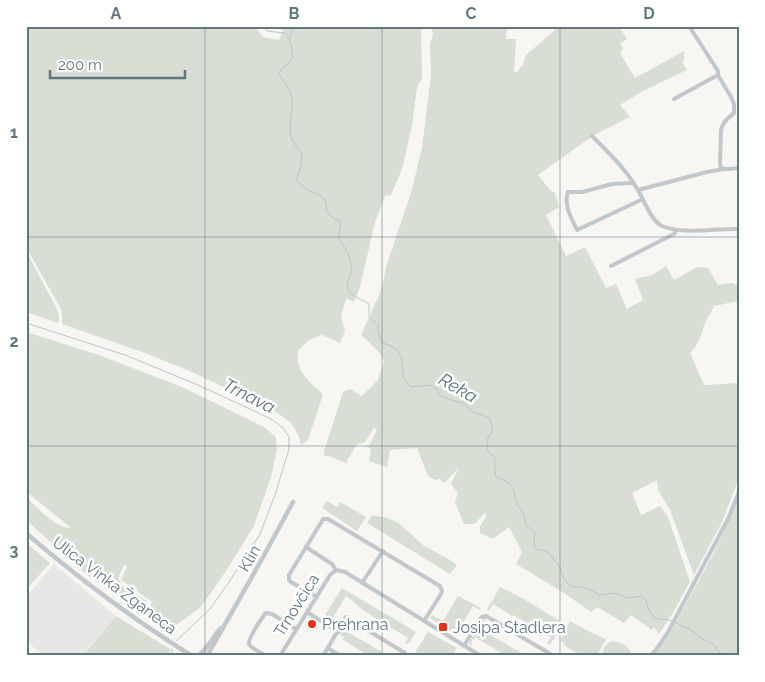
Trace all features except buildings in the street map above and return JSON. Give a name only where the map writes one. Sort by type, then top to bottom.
[{"type":"street","points":[[689,26],[718,71],[718,75],[731,97],[734,109],[734,113],[722,124],[720,164],[723,169]]},
{"type":"street","points":[[674,99],[718,75]]},
{"type":"street","points":[[592,136],[626,170],[650,213],[661,226],[677,230],[739,229]]},
{"type":"street","points":[[638,190],[723,169],[739,168]]},
{"type":"street","points":[[634,183],[612,184],[582,192],[568,192],[566,197],[568,210],[578,230],[643,199]]},
{"type":"street","points":[[611,266],[674,234],[677,230]]},
{"type":"street","points":[[650,656],[656,650],[676,617],[728,519],[739,494]]},
{"type":"street","name":"Klin","points":[[202,655],[219,636],[293,502]]},
{"type":"street","points":[[316,597],[290,582],[289,575],[325,518],[440,586],[441,594],[424,621]]},
{"type":"street","name":"Ulica Vinka Žganeca","points":[[26,533],[119,607],[192,656]]},
{"type":"street","points":[[306,547],[332,564],[336,570],[344,572],[481,656]]},
{"type":"street","points":[[362,583],[383,551]]},
{"type":"street","name":"Trnovčica","points":[[280,656],[330,575],[336,570]]},
{"type":"street","points":[[307,612],[338,632]]},
{"type":"street","points":[[266,656],[250,646],[249,642],[250,637],[266,613],[272,614],[296,629]]},
{"type":"street","points":[[464,646],[480,619],[486,616],[546,654],[553,656]]},
{"type":"street","points":[[323,656],[346,617],[404,654]]},
{"type":"street","points":[[328,648],[340,656]]},
{"type":"shaded area","points":[[26,26],[255,26],[263,37],[279,40],[284,26],[421,26],[422,78],[417,88],[412,126],[402,169],[391,195],[385,196],[375,222],[360,287],[354,302],[346,298],[341,317],[345,331],[340,343],[322,335],[309,340],[298,350],[301,370],[308,380],[323,394],[308,440],[301,445],[292,424],[276,412],[192,372],[145,353],[62,324],[61,309],[26,247]]},
{"type":"shaded area","points":[[431,26],[507,26],[506,39],[516,39],[514,72],[517,72],[523,64],[526,55],[560,26],[603,26],[605,29],[608,26],[618,26],[627,39],[620,44],[623,48],[620,53],[635,78],[684,51],[684,60],[682,62],[687,70],[643,91],[620,105],[630,117],[594,135],[538,175],[550,190],[555,193],[559,207],[546,215],[566,256],[585,247],[606,288],[616,284],[627,309],[643,300],[635,279],[652,275],[666,266],[674,280],[697,267],[708,268],[718,285],[732,283],[739,286],[739,301],[714,306],[698,342],[690,353],[704,385],[739,383],[739,478],[722,522],[694,575],[670,510],[658,490],[657,480],[632,493],[641,515],[660,506],[668,517],[690,582],[659,634],[654,627],[652,630],[631,615],[624,623],[597,607],[591,612],[516,564],[522,552],[509,527],[493,539],[480,533],[480,526],[486,517],[485,512],[475,524],[464,524],[455,502],[458,493],[451,484],[458,469],[444,483],[439,479],[435,480],[428,476],[417,448],[390,450],[387,467],[369,461],[371,449],[368,448],[377,429],[374,428],[365,442],[357,444],[346,463],[329,456],[324,456],[343,392],[350,389],[362,396],[378,380],[384,361],[379,352],[361,335],[381,291],[387,264],[411,193],[422,148],[431,74],[430,44],[433,34]]},
{"type":"shaded area","points":[[26,251],[57,309],[58,323],[26,312]]},
{"type":"shaded area","points":[[26,332],[99,355],[182,387],[264,427],[276,437],[277,450],[271,477],[254,526],[201,607],[168,631],[146,616],[152,602],[121,580],[127,567],[124,565],[118,578],[123,586],[147,601],[141,614],[86,574],[26,520],[26,497],[53,521],[59,525],[71,528],[28,493],[26,495]]},
{"type":"shaded area","points":[[739,499],[739,656],[653,656],[668,636],[695,588]]},
{"type":"shaded area","points":[[327,501],[337,507],[340,502],[366,517],[357,531],[322,508]]},
{"type":"shaded area","points":[[372,515],[388,518],[400,524],[424,546],[457,565],[450,574],[367,523]]},
{"type":"shaded area","points":[[26,543],[50,563],[26,590]]},
{"type":"shaded area","points":[[54,564],[116,616],[83,656],[44,656],[26,641],[26,597]]},
{"type":"shaded area","points":[[500,587],[563,623],[550,645],[547,643],[551,637],[513,615],[493,604],[489,611],[487,610]]},
{"type":"shaded area","points":[[342,588],[416,632],[409,643],[405,644],[408,638],[361,609],[346,596],[329,624],[322,620]]},
{"type":"shaded area","points":[[458,596],[481,608],[480,610],[473,606],[458,632],[459,636],[430,618],[432,615],[443,621]]},
{"type":"shaded area","points":[[116,616],[170,649],[171,656],[83,656]]},
{"type":"shaded area","points":[[486,619],[480,629],[527,656],[503,654],[475,637],[471,646],[470,641],[482,620]]},
{"type":"shaded area","points":[[570,621],[606,639],[597,656],[583,656],[579,652],[578,654],[560,641]]},
{"type":"shaded area","points":[[349,622],[354,623],[352,626],[349,625],[346,631],[389,656],[369,656],[343,640],[344,637],[339,634],[345,624]]},
{"type":"shaded area","points":[[428,632],[457,648],[452,656],[413,656]]},
{"type":"shaded area","points":[[611,641],[621,643],[627,647],[632,656],[601,656],[605,646]]},
{"type":"waterway","points":[[263,26],[267,31],[285,33],[289,37]]},
{"type":"waterway","points":[[290,37],[294,26]]},
{"type":"waterway","name":"Reka","points":[[289,38],[292,56],[290,62],[279,73],[289,89],[291,97],[291,137],[302,153],[297,181],[306,189],[321,196],[326,203],[329,215],[339,220],[341,226],[339,235],[350,258],[352,272],[347,285],[348,289],[353,295],[369,304],[369,317],[378,325],[378,332],[383,343],[396,349],[400,355],[404,378],[411,387],[430,385],[436,388],[440,396],[465,404],[474,413],[490,419],[493,429],[487,440],[487,451],[495,458],[496,477],[506,481],[513,488],[518,506],[524,514],[526,525],[535,533],[534,543],[536,549],[547,551],[560,567],[564,579],[572,587],[582,587],[600,595],[616,593],[628,598],[642,596],[654,617],[670,620],[691,630],[713,644],[719,652],[727,656]]},
{"type":"waterway","name":"Trnava","points":[[26,323],[125,355],[198,385],[273,420],[283,428],[289,437],[289,449],[275,495],[260,534],[210,609],[176,641]]},
{"type":"waterway","name":"Trnava","points":[[172,649],[173,656]]},
{"type":"place","name":"Prehrana","points":[[312,624]]},
{"type":"place","name":"Josipa Stadlera","points":[[443,627]]}]
